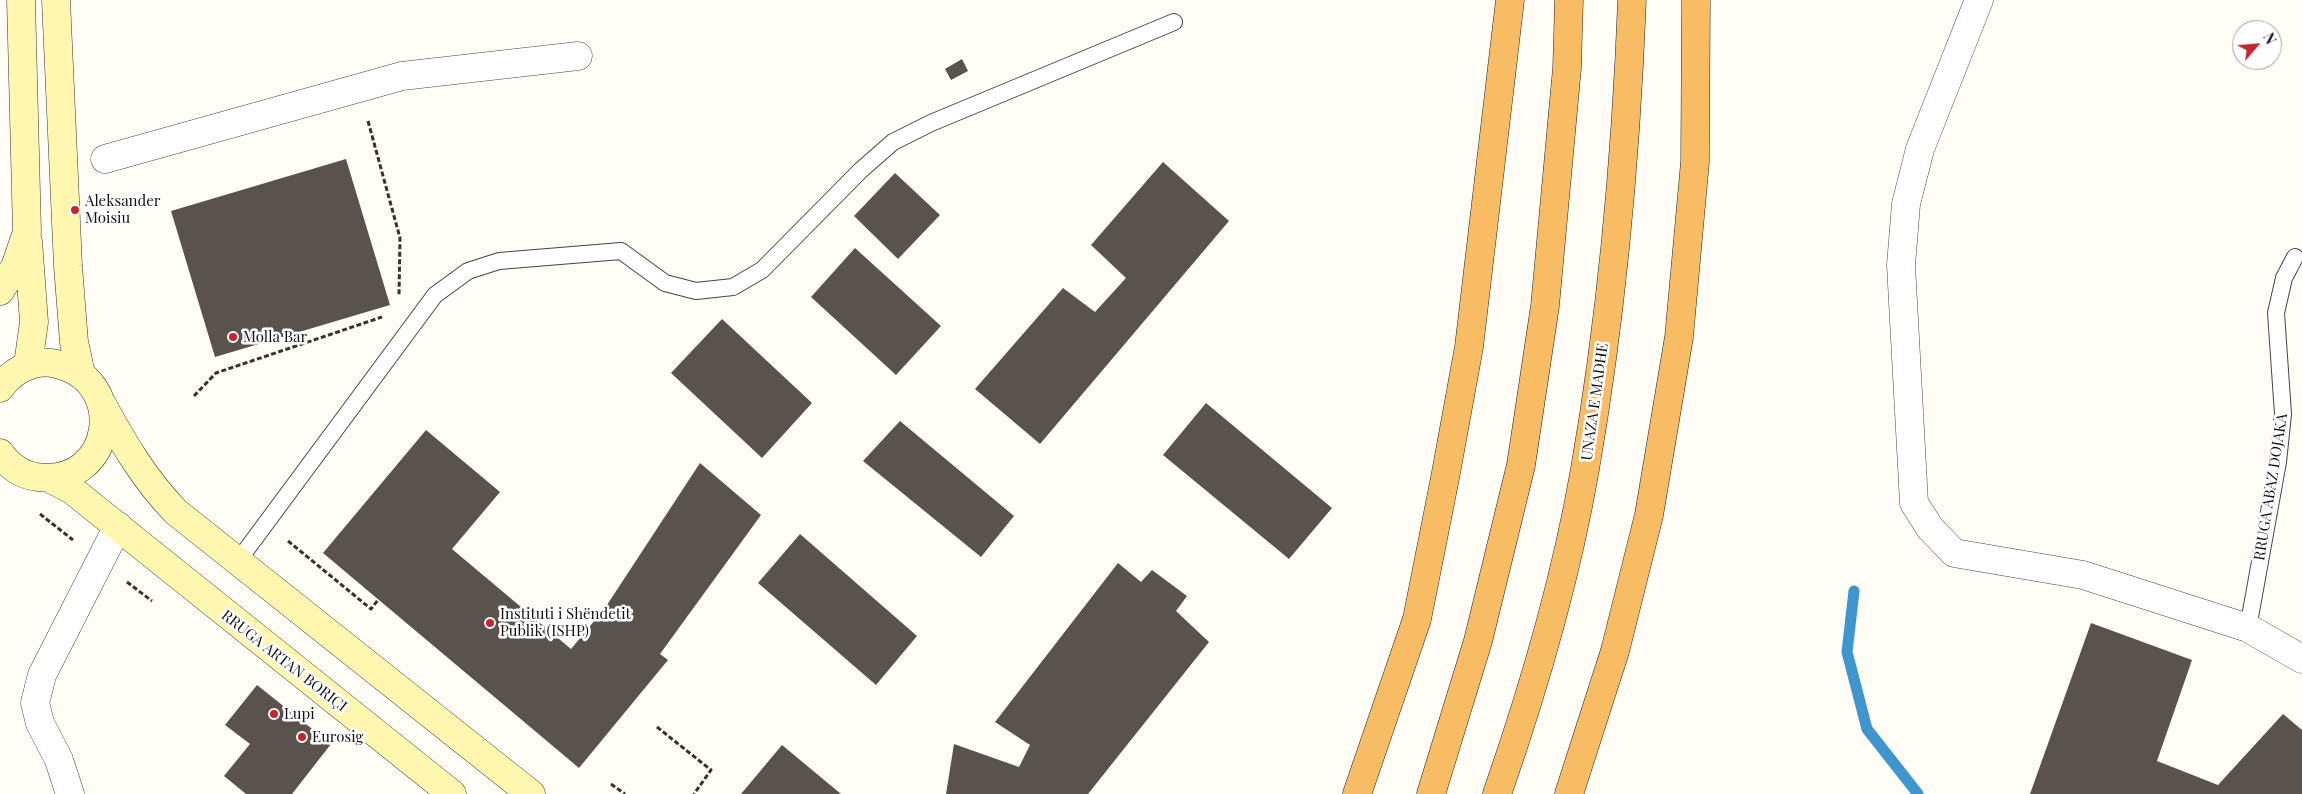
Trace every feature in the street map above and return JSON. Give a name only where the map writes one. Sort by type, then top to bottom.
[{"type":"highway","points":[[1357,794],[1417,618],[1446,478],[1469,346],[1510,0]]},
{"type":"highway","points":[[1430,794],[1478,641],[1521,465],[1545,306],[1567,68],[1569,0]]},
{"type":"highway","name":"UNAZA E MADHE","points":[[1497,794],[1527,706],[1545,642],[1585,470],[1610,296],[1623,178],[1632,0]]},
{"type":"highway","points":[[1569,794],[1615,651],[1649,515],[1677,346],[1695,162],[1696,0]]},
{"type":"main road","points":[[9,377],[34,322],[28,232],[20,0]]},
{"type":"main road","points":[[56,0],[68,266],[74,342],[81,374]]},
{"type":"main road","points":[[0,291],[15,267],[28,232]]},
{"type":"main road","points":[[9,377],[46,362],[65,366],[81,374],[94,387],[126,446],[157,492],[176,512],[530,794]]},
{"type":"main road","points":[[0,453],[7,463],[28,475],[51,479],[74,472],[92,457],[101,441],[105,423],[102,404]]},
{"type":"main road","name":"RRUGA ARTAN BORIÇI","points":[[51,479],[72,490],[118,526],[207,600],[452,794]]},
{"type":"street","points":[[1979,0],[1920,149],[1906,204],[1901,265],[1914,503],[1930,528],[1954,553],[2083,575],[2248,628],[2302,659]]},
{"type":"street","points":[[105,160],[402,76],[578,56]]},
{"type":"street","points":[[70,794],[59,760],[40,722],[35,703],[42,675],[118,526]]},
{"type":"lane","points":[[238,561],[435,295],[468,271],[499,260],[621,251],[665,283],[696,291],[733,288],[762,270],[860,170],[893,142],[931,124],[1174,22]]},
{"type":"lane","name":"RRUGA ABAZ DOJAKA","points":[[2248,628],[2278,462],[2283,414],[2276,313],[2284,278],[2295,257]]},
{"type":"path","points":[[399,303],[400,238]]},
{"type":"path","points":[[194,396],[216,373],[389,315]]},
{"type":"path","points":[[266,524],[372,609],[378,600]]},
{"type":"path","points":[[658,727],[711,770],[694,794]]},
{"type":"path","points":[[611,784],[624,794]]},
{"type":"building","points":[[962,59],[968,71],[951,80],[945,69]]},
{"type":"building","points":[[346,159],[390,305],[215,357],[171,211]]},
{"type":"building","points":[[1163,162],[1229,221],[1040,444],[975,389],[1063,288],[1095,312],[1126,278],[1091,245]]},
{"type":"building","points":[[895,173],[940,215],[898,259],[854,216]]},
{"type":"building","points":[[855,248],[941,326],[896,375],[811,297]]},
{"type":"building","points":[[722,319],[812,403],[762,458],[671,373]]},
{"type":"building","points":[[1206,403],[1332,508],[1289,559],[1163,455]]},
{"type":"building","points":[[900,421],[1014,516],[981,557],[863,461]]},
{"type":"building","points":[[426,430],[500,492],[452,549],[571,649],[605,608],[700,463],[761,515],[660,654],[668,660],[579,768],[323,553]]},
{"type":"building","points":[[800,534],[917,636],[876,685],[758,583]]},
{"type":"building","points":[[1118,563],[1141,582],[1152,570],[1187,596],[1176,611],[1209,642],[1088,794],[946,794],[954,744],[1019,767],[1030,745],[995,722]]},
{"type":"building","points":[[2091,623],[2192,660],[2157,761],[2218,785],[2283,714],[2302,730],[2302,794],[2030,794]]},
{"type":"building","points":[[257,685],[331,744],[292,794],[246,794],[224,776],[250,744],[225,725]]},
{"type":"building","points":[[782,745],[841,794],[741,794]]},
{"type":"waterway","points":[[1854,591],[1847,652],[1867,729],[1918,794]]},
{"type":"place","name":"Aleksander Moisiu","points":[[75,210]]},
{"type":"place","name":"Molla Bar","points":[[233,337]]},
{"type":"place","name":"Instituti i Shëndetit Publik (ISHP)","points":[[490,623]]},
{"type":"place","name":"Lupi","points":[[274,714]]},
{"type":"place","name":"Eurosig","points":[[302,737]]}]
